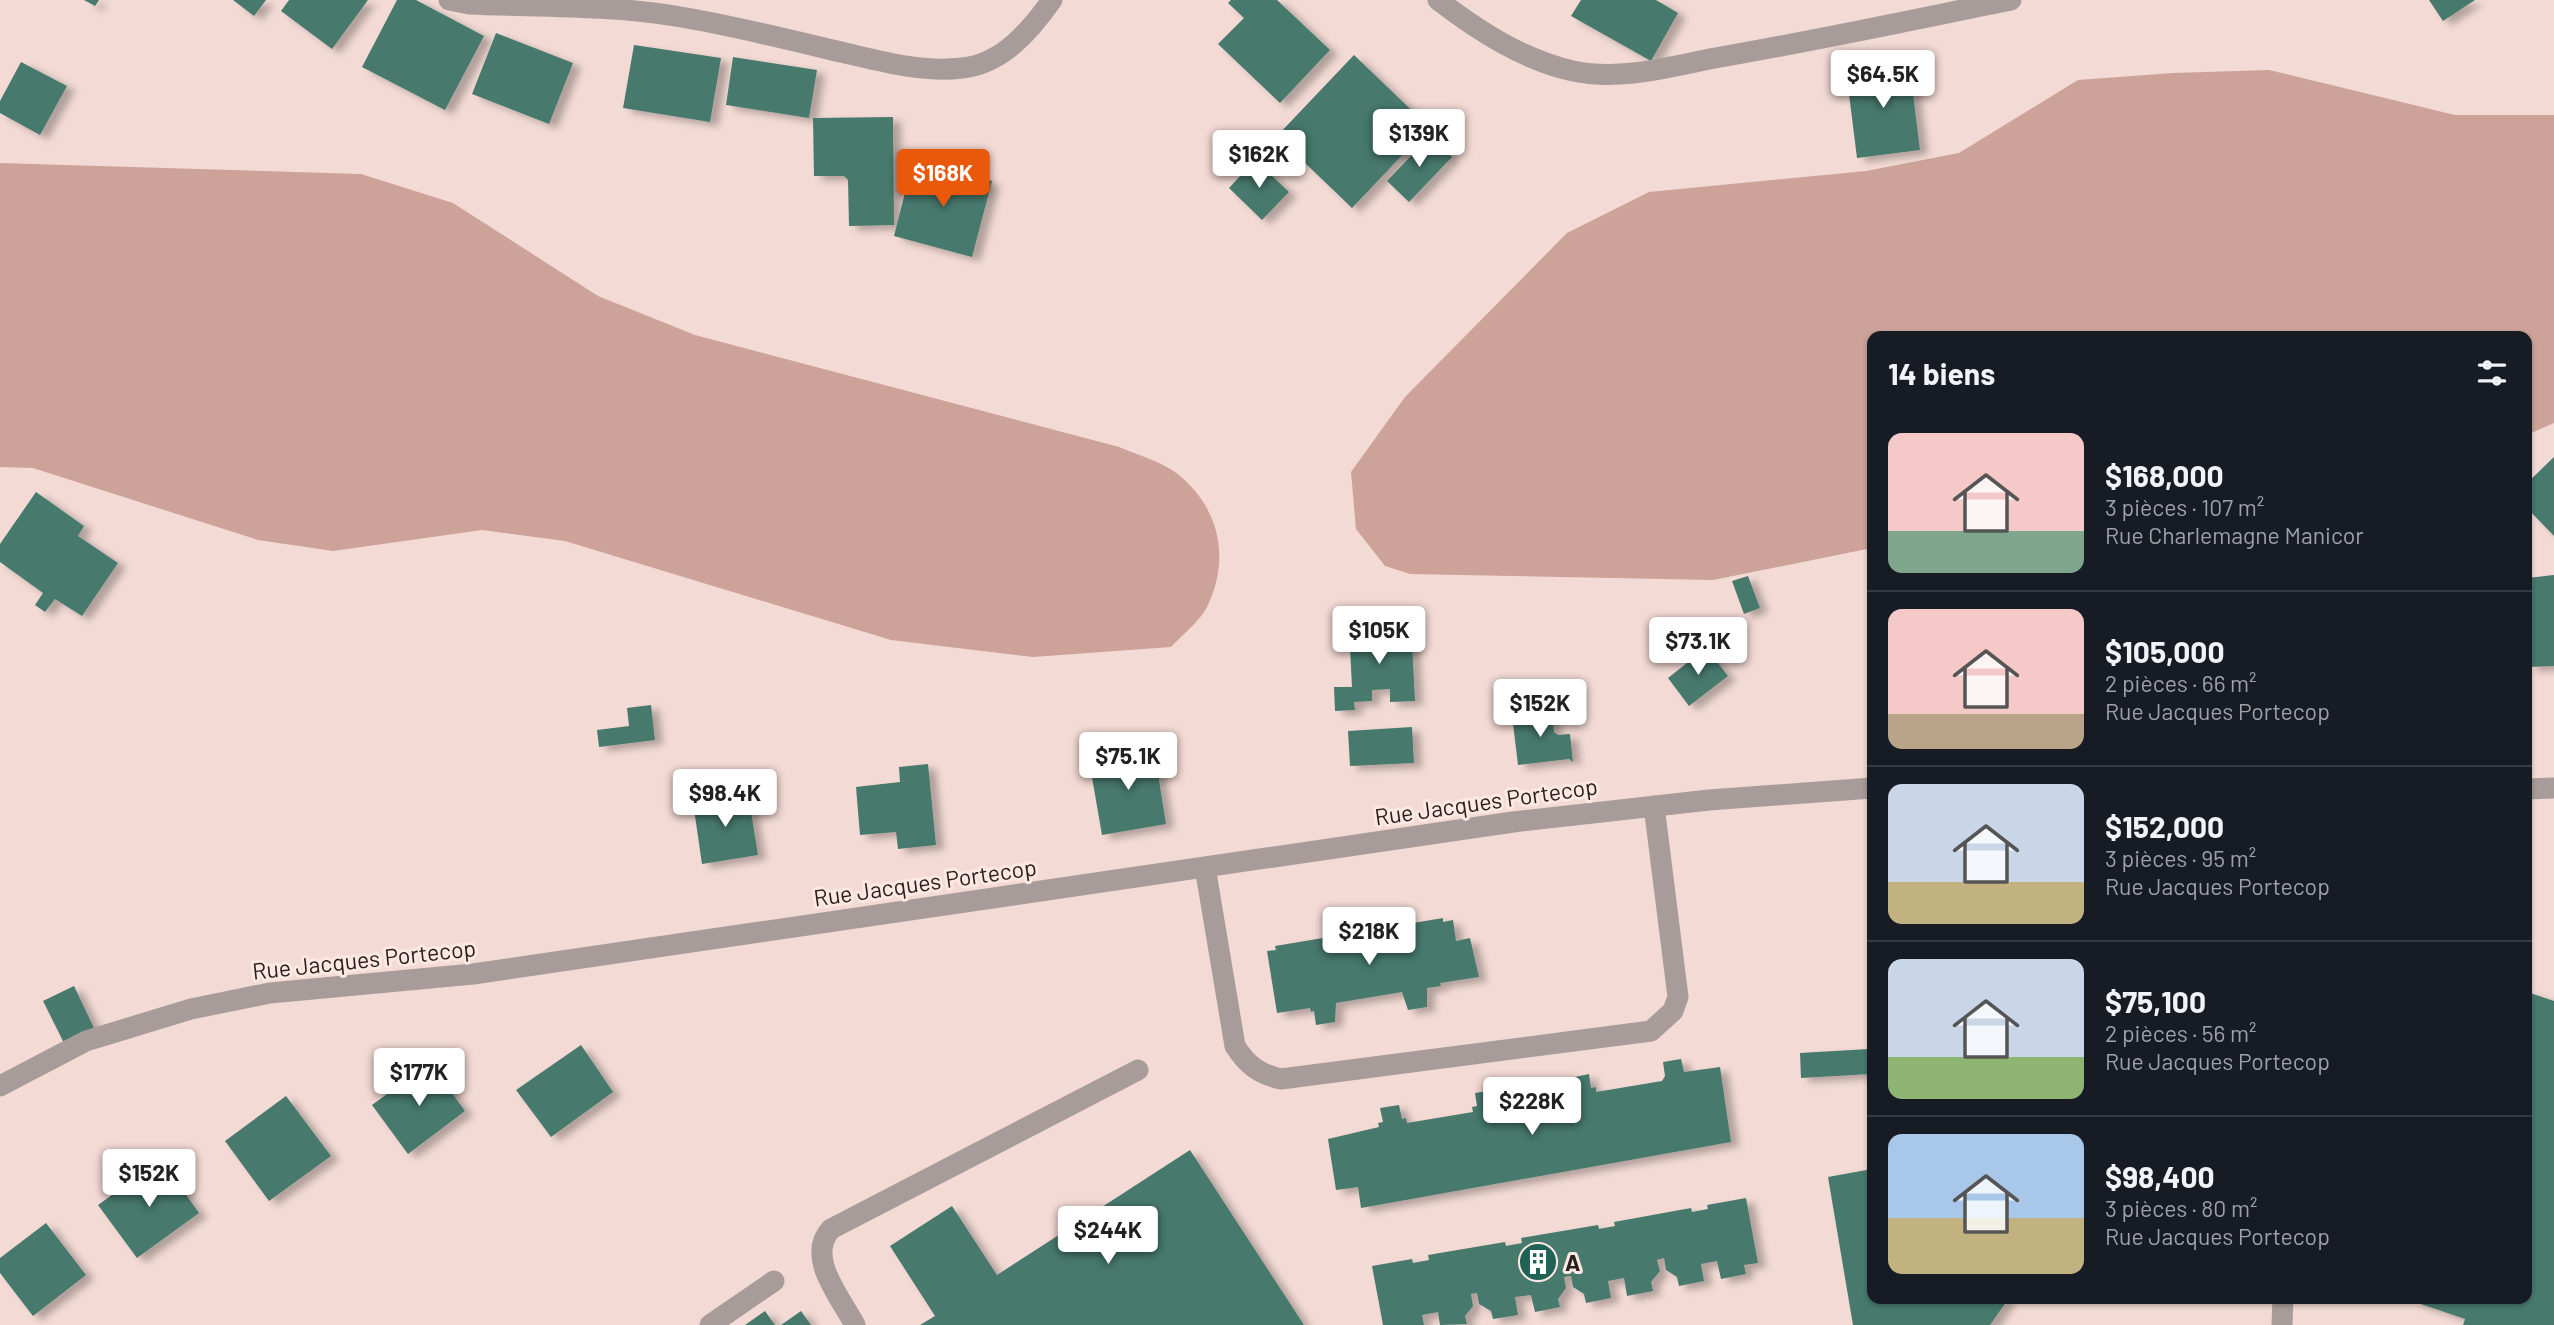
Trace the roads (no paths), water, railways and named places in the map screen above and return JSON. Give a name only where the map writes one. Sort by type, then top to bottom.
[{"type":"street","points":[[449,0],[469,4],[620,10],[674,16],[899,65],[949,68],[985,63],[1001,53],[1021,37],[1052,0]]},
{"type":"street","points":[[1438,0],[1492,37],[1531,57],[1572,71],[1602,75],[1739,54],[2011,0]]},
{"type":"street","name":"Rue Jacques Portecop","points":[[0,1086],[86,1041],[191,1009],[270,993],[474,974],[1513,822],[1654,806],[1867,788]]},
{"type":"street","points":[[2532,789],[2554,788]]},
{"type":"street","points":[[1205,867],[1235,1046],[1243,1059],[1266,1075],[1281,1079],[1637,1033],[1651,1031],[1663,1023],[1678,997],[1654,806]]},
{"type":"street","points":[[855,1325],[820,1258],[824,1237],[831,1229],[1138,1070]]},
{"type":"street","points":[[710,1325],[774,1280]]},
{"type":"street","points":[[2282,1325],[2283,1304]]},
{"type":"place","name":"A","points":[[1538,1262]]}]
